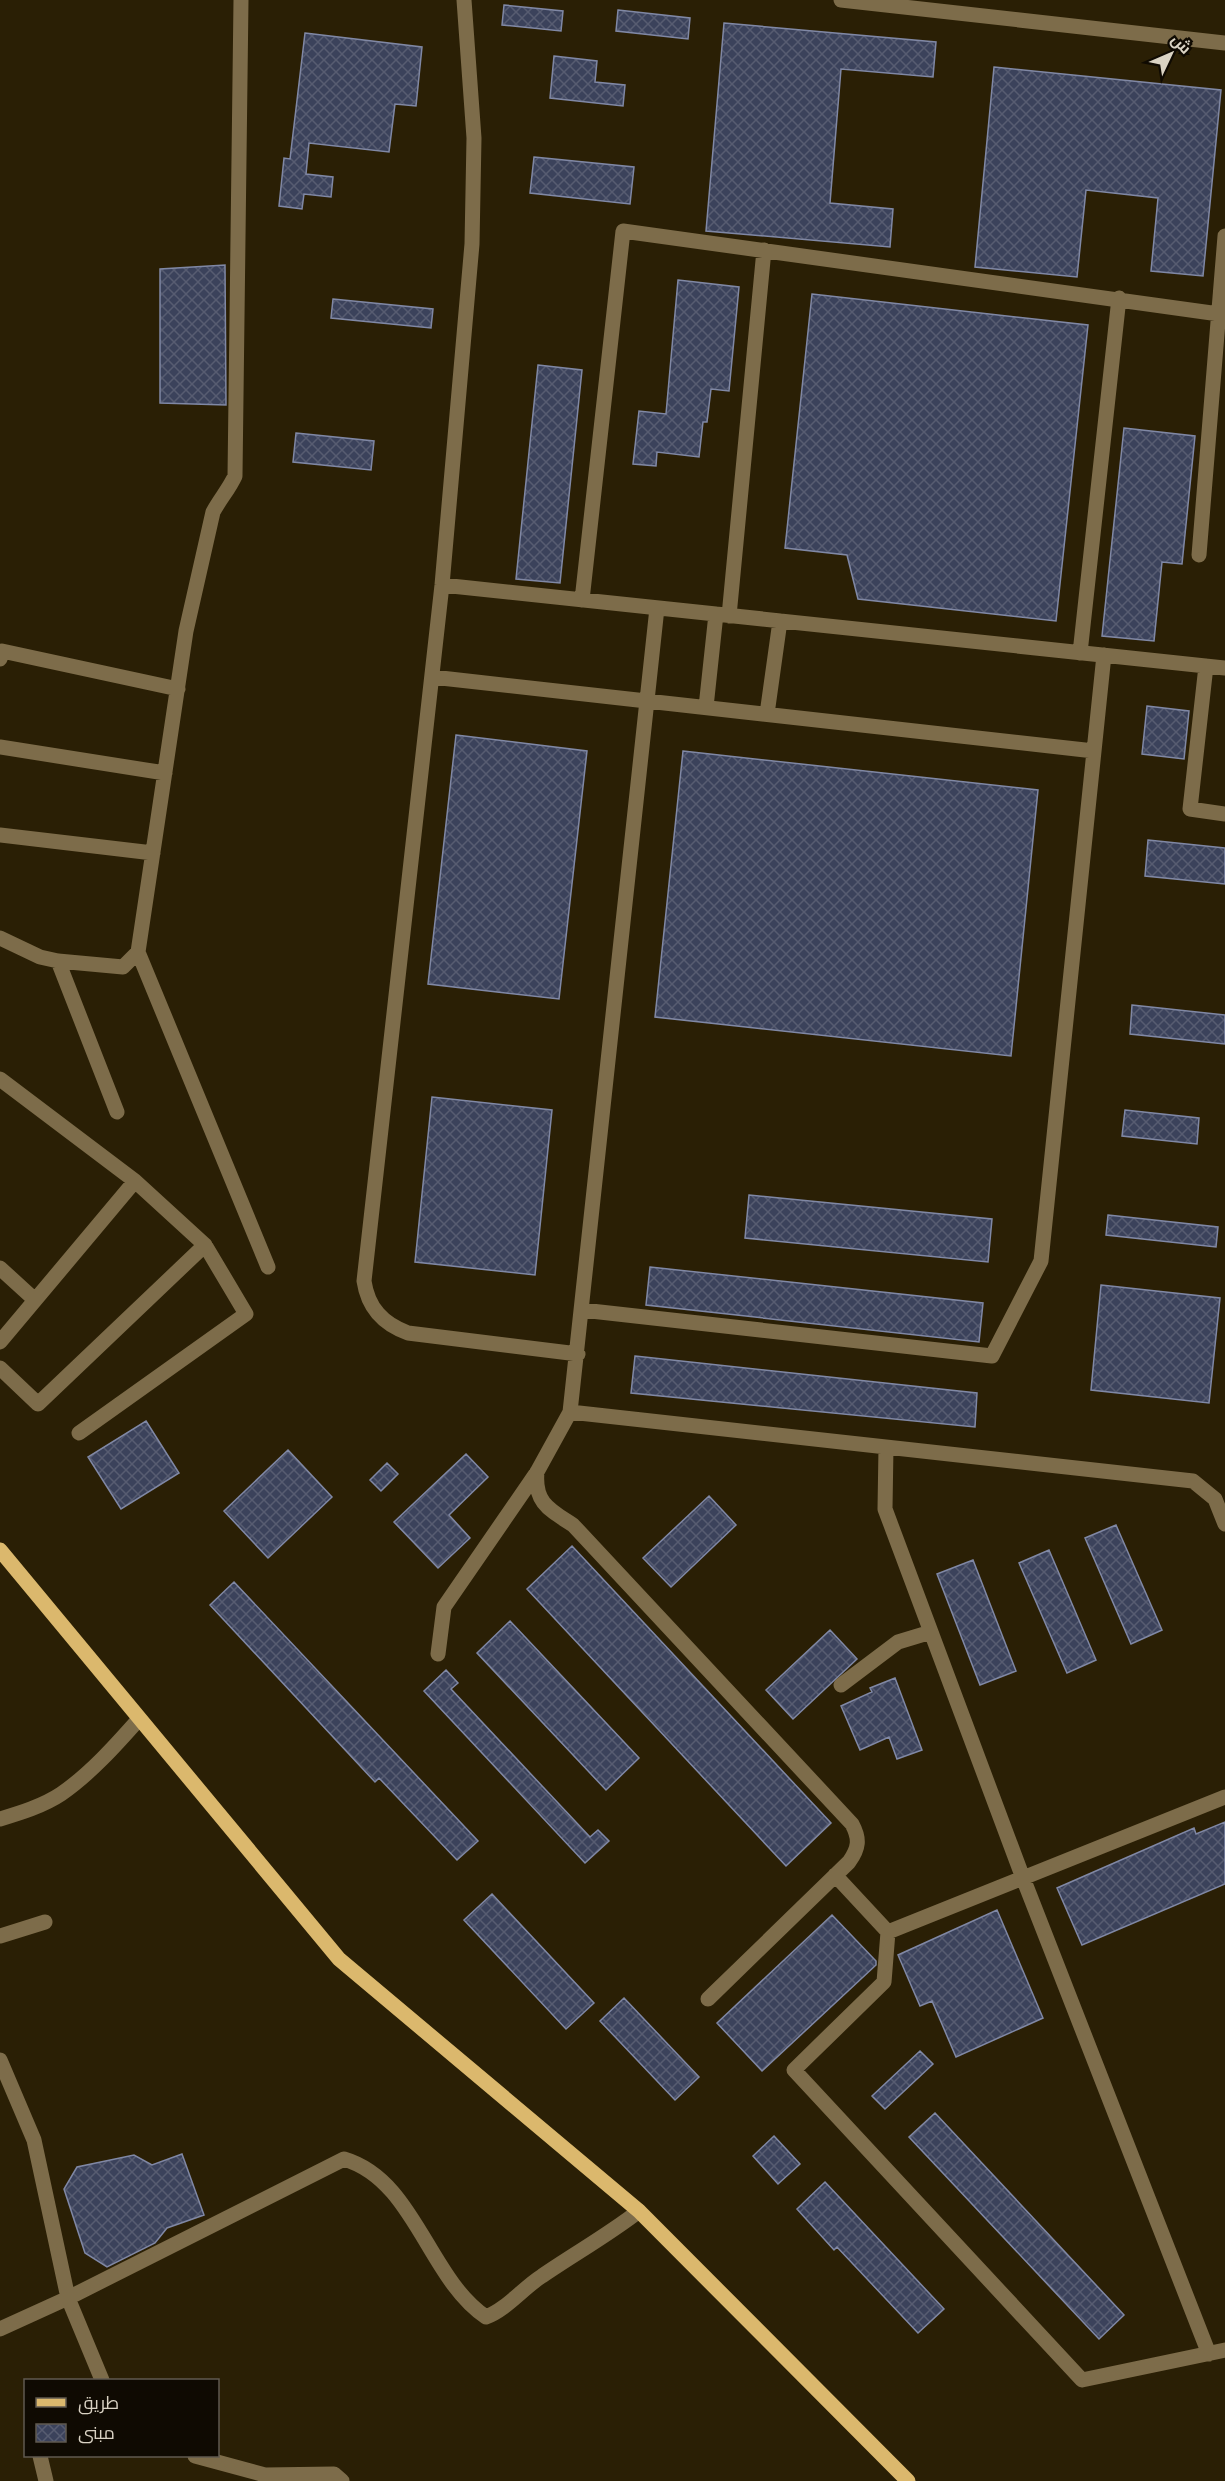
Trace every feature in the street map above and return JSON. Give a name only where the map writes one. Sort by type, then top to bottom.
[{"type":"main road","points":[[0,1550],[339,1959],[639,2211],[908,2481]]},
{"type":"street","points":[[241,0],[235,476],[230,489],[220,499],[213,512],[186,631],[138,952],[268,1267]]},
{"type":"street","points":[[464,0],[474,138],[472,244],[442,585],[364,1281],[371,1305],[393,1328],[408,1333],[578,1353]]},
{"type":"street","points":[[840,0],[1225,43]]},
{"type":"street","points":[[582,600],[623,231],[1119,298],[1218,314]]},
{"type":"street","points":[[1199,555],[1225,236]]},
{"type":"street","points":[[706,707],[723,615],[764,250]]},
{"type":"street","points":[[1080,653],[1119,298]]},
{"type":"street","points":[[442,585],[1225,668]]},
{"type":"street","points":[[438,1654],[444,1607],[537,1472],[570,1412],[657,608]]},
{"type":"street","points":[[767,714],[780,621]]},
{"type":"street","points":[[0,659],[2,651],[178,689]]},
{"type":"street","points":[[582,1310],[992,1356],[1041,1262],[1104,655]]},
{"type":"street","points":[[1206,666],[1190,809],[1225,814]]},
{"type":"street","points":[[432,677],[1094,751]]},
{"type":"street","points":[[0,747],[165,772]]},
{"type":"street","points":[[0,835],[153,853]]},
{"type":"street","points":[[0,939],[40,957],[58,961],[123,967],[138,952]]},
{"type":"street","points":[[58,961],[117,1112]]},
{"type":"street","points":[[0,1079],[135,1181],[205,1245],[246,1314],[79,1433]]},
{"type":"street","points":[[0,1342],[135,1181]]},
{"type":"street","points":[[0,1368],[38,1404],[205,1245]]},
{"type":"street","points":[[0,1268],[35,1300]]},
{"type":"street","points":[[570,1412],[1193,1481],[1215,1499],[1225,1524]]},
{"type":"street","points":[[886,1447],[885,1509],[1023,1878],[1209,2354]]},
{"type":"street","points":[[537,1472],[536,1485],[540,1499],[553,1512],[573,1525],[852,1824],[858,1836],[856,1852],[835,1875],[708,1999]]},
{"type":"street","points":[[841,1685],[898,1642],[931,1632]]},
{"type":"street","points":[[0,1819],[23,1812],[60,1794],[121,1740],[139,1719]]},
{"type":"street","points":[[888,1932],[1225,1797]]},
{"type":"street","points":[[835,1875],[888,1932],[884,1982],[794,2070],[1082,2380],[1225,2350]]},
{"type":"street","points":[[0,1936],[45,1922]]},
{"type":"street","points":[[0,2060],[34,2140],[68,2298],[100,2379]]},
{"type":"street","points":[[0,2329],[68,2298],[344,2159],[372,2172],[395,2197],[461,2296],[486,2317],[498,2313],[519,2292],[609,2234],[639,2211]]},
{"type":"street","points":[[40,2457],[46,2481]]},
{"type":"street","points":[[199,2457],[264,2475],[334,2474],[342,2481]]},
{"type":"building","points":[[504,5],[563,11],[561,31],[502,25]]},
{"type":"building","points":[[618,10],[690,18],[688,39],[616,31]]},
{"type":"building","points":[[724,23],[936,42],[933,77],[841,69],[830,203],[893,209],[890,247],[706,231]]},
{"type":"building","points":[[305,33],[422,47],[416,106],[395,104],[389,152],[309,143],[306,174],[333,177],[331,197],[304,194],[302,209],[279,206],[284,158],[290,159]]},
{"type":"building","points":[[554,56],[597,61],[595,82],[625,85],[623,106],[550,98]]},
{"type":"building","points":[[994,67],[1221,90],[1203,276],[1151,271],[1158,198],[1086,190],[1077,277],[975,267]]},
{"type":"building","points":[[534,157],[634,167],[630,204],[530,193]]},
{"type":"building","points":[[225,265],[226,405],[160,403],[160,269]]},
{"type":"building","points":[[678,280],[739,287],[729,391],[711,389],[707,422],[703,422],[699,457],[657,452],[656,466],[633,464],[639,411],[666,414]]},
{"type":"building","points":[[812,294],[1088,325],[1056,621],[858,599],[847,555],[785,548]]},
{"type":"building","points":[[333,299],[433,309],[431,328],[331,318]]},
{"type":"building","points":[[538,365],[582,370],[560,583],[516,579]]},
{"type":"building","points":[[1124,428],[1195,436],[1182,564],[1162,562],[1154,641],[1102,636]]},
{"type":"building","points":[[296,433],[374,441],[371,470],[293,462]]},
{"type":"building","points":[[1147,706],[1189,711],[1184,759],[1142,754]]},
{"type":"building","points":[[456,735],[587,751],[559,999],[428,984]]},
{"type":"building","points":[[683,751],[1038,790],[1011,1056],[655,1017]]},
{"type":"building","points":[[1148,840],[1225,848],[1225,884],[1145,876]]},
{"type":"building","points":[[1132,1005],[1225,1015],[1225,1044],[1130,1034]]},
{"type":"building","points":[[432,1097],[552,1110],[535,1275],[415,1262]]},
{"type":"building","points":[[1125,1110],[1199,1118],[1197,1144],[1122,1136]]},
{"type":"building","points":[[749,1195],[992,1219],[988,1262],[745,1238]]},
{"type":"building","points":[[1108,1215],[1218,1227],[1216,1247],[1106,1235]]},
{"type":"building","points":[[650,1267],[983,1303],[979,1342],[646,1305]]},
{"type":"building","points":[[1101,1285],[1220,1298],[1209,1403],[1091,1390]]},
{"type":"building","points":[[635,1356],[977,1393],[975,1427],[631,1393]]},
{"type":"building","points":[[146,1421],[179,1473],[121,1509],[88,1457]]},
{"type":"building","points":[[288,1450],[332,1497],[268,1558],[224,1511]]},
{"type":"building","points":[[466,1454],[488,1477],[449,1515],[470,1538],[438,1568],[394,1522]]},
{"type":"building","points":[[387,1463],[398,1474],[381,1491],[370,1480]]},
{"type":"building","points":[[709,1496],[736,1525],[671,1587],[643,1558]]},
{"type":"building","points":[[1116,1525],[1162,1630],[1131,1644],[1085,1538]]},
{"type":"building","points":[[572,1546],[831,1823],[786,1866],[527,1589]]},
{"type":"building","points":[[1049,1550],[1096,1660],[1067,1673],[1019,1563]]},
{"type":"building","points":[[973,1560],[1016,1671],[980,1685],[937,1574]]},
{"type":"building","points":[[234,1582],[478,1841],[457,1860],[379,1778],[375,1782],[210,1605]]},
{"type":"building","points":[[510,1621],[639,1758],[606,1790],[477,1653]]},
{"type":"building","points":[[830,1630],[857,1659],[793,1719],[766,1690]]},
{"type":"building","points":[[446,1670],[458,1683],[451,1689],[590,1837],[598,1830],[609,1841],[585,1863],[424,1691]]},
{"type":"building","points":[[895,1678],[922,1750],[897,1759],[889,1737],[860,1750],[841,1706],[872,1692],[870,1688]]},
{"type":"building","points":[[1225,1822],[1225,1884],[1082,1945],[1057,1888],[1194,1828],[1196,1834]]},
{"type":"building","points":[[492,1894],[594,2003],[566,2029],[464,1920]]},
{"type":"building","points":[[997,1910],[1043,2018],[956,2057],[932,2001],[920,2006],[898,1955]]},
{"type":"building","points":[[832,1915],[876,1961],[876,1965],[762,2071],[717,2023]]},
{"type":"building","points":[[624,1998],[699,2077],[675,2100],[600,2021]]},
{"type":"building","points":[[920,2051],[933,2064],[885,2109],[872,2096]]},
{"type":"building","points":[[935,2113],[1124,2315],[1099,2339],[909,2137]]},
{"type":"building","points":[[774,2136],[800,2164],[778,2184],[753,2156]]},
{"type":"building","points":[[182,2154],[204,2215],[167,2228],[155,2243],[107,2267],[85,2253],[64,2189],[77,2167],[134,2155],[152,2165]]},
{"type":"building","points":[[825,2182],[944,2309],[918,2333],[837,2247],[834,2250],[797,2209]]}]
